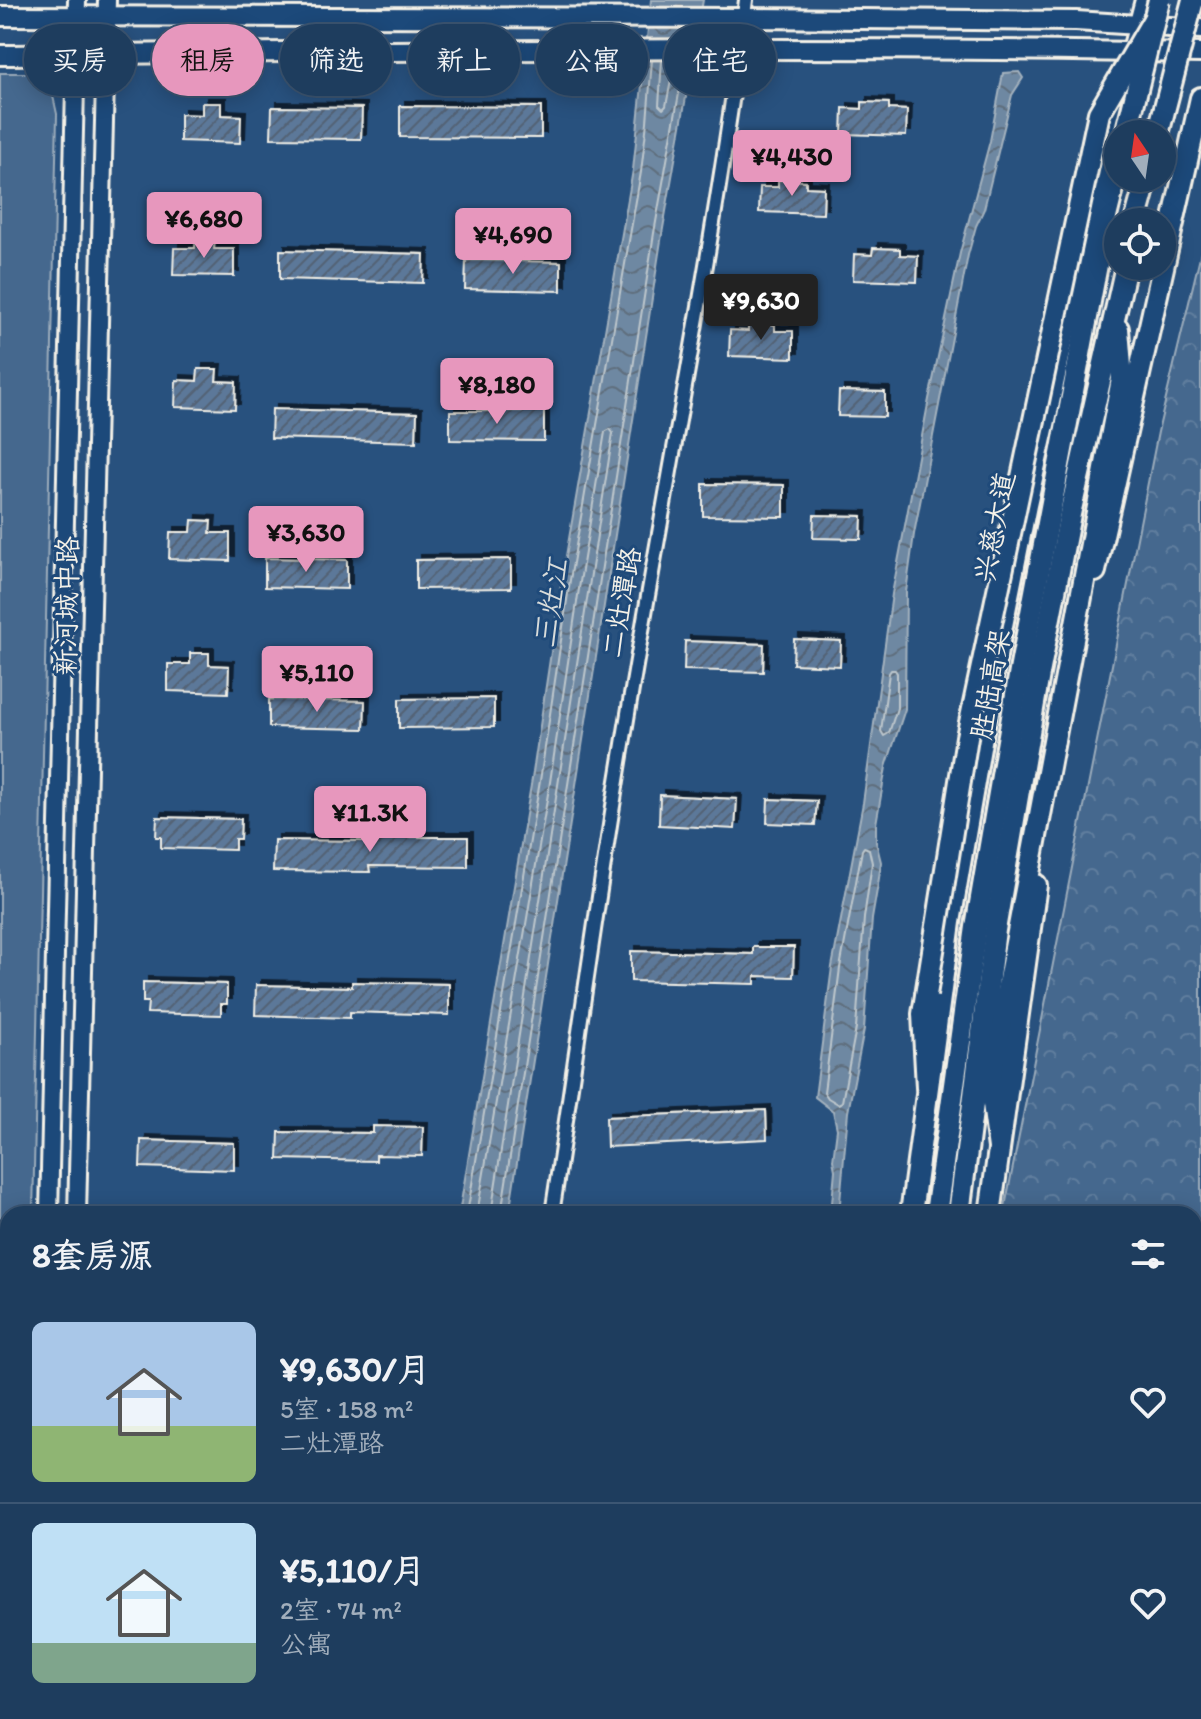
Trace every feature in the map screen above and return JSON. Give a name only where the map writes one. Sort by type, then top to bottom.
[{"type":"main road","points":[[1162,120],[1193,0]]},
{"type":"main road","points":[[1129,120],[1153,6]]},
{"type":"main road","points":[[927,1087],[923,1014],[967,737],[1099,113],[1153,6]]},
{"type":"main road","name":"兴慈大道","points":[[912,1206],[950,922],[1020,534],[1092,209],[1132,52],[1153,6]]},
{"type":"main road","points":[[0,16],[106,8],[702,17],[745,9],[1076,21],[1201,29]]},
{"type":"main road","points":[[776,49],[1201,53]]},
{"type":"main road","points":[[136,54],[664,50]]},
{"type":"main road","points":[[0,55],[24,55]]},
{"type":"main road","points":[[991,1206],[1054,752],[1201,98]]},
{"type":"main road","name":"胜陆高架","points":[[937,1206],[976,927],[1020,671],[1112,192]]},
{"type":"main road","name":"胜陆高架","points":[[960,1206],[995,930],[1034,704],[1070,514],[1123,280]]},
{"type":"main road","points":[[999,1148],[990,1081],[1122,379],[1116,307]]},
{"type":"street","name":"新河城中路","points":[[49,1206],[74,96]]},
{"type":"street","name":"新河城中路","points":[[77,1206],[104,96]]},
{"type":"street","name":"二灶潭路","points":[[553,1206],[623,744],[733,96]]},
{"type":"green space","points":[[0,73],[24,73],[24,96],[53,96],[57,114],[33,1206],[0,1206]]},
{"type":"green space","points":[[1201,252],[1201,1206],[1005,1206],[1158,432]]},
{"type":"water","points":[[651,0],[703,0],[699,24],[664,24],[664,96],[686,96],[510,1206],[460,1206],[532,779],[562,579],[633,170],[641,96],[648,96]]},
{"type":"water","points":[[1019,72],[1023,78],[1012,95],[984,209],[968,255],[914,534],[906,592],[905,709],[886,767],[876,824],[881,862],[872,919],[864,1029],[848,1112],[840,1206],[832,1206],[837,1129],[833,1111],[815,1097],[832,967],[863,803],[892,594],[929,399],[1003,73]]},
{"type":"building","points":[[862,102],[889,103],[889,109],[907,110],[906,136],[842,134],[843,108],[862,109]]},
{"type":"building","points":[[202,103],[221,103],[221,115],[241,116],[240,143],[180,141],[180,114],[202,115]]},
{"type":"building","points":[[400,106],[541,107],[541,138],[400,137]]},
{"type":"building","points":[[272,107],[362,108],[361,139],[271,138]]},
{"type":"building","points":[[778,180],[806,181],[806,187],[824,188],[823,214],[759,212],[760,187],[778,187]]},
{"type":"building","points":[[196,236],[215,237],[214,249],[234,249],[234,276],[173,275],[174,248],[195,248]]},
{"type":"building","points":[[873,248],[900,249],[900,255],[918,256],[917,282],[853,280],[854,254],[872,255]]},
{"type":"building","points":[[280,250],[424,254],[423,283],[280,279]]},
{"type":"building","points":[[466,260],[561,262],[561,291],[465,289]]},
{"type":"building","points":[[748,324],[775,325],[775,331],[793,331],[793,358],[729,356],[730,330],[748,331]]},
{"type":"building","points":[[198,369],[217,369],[216,381],[236,382],[235,409],[175,407],[176,380],[197,381]]},
{"type":"building","points":[[839,391],[885,392],[885,417],[838,416]]},
{"type":"building","points":[[272,409],[417,413],[416,442],[271,438]]},
{"type":"building","points":[[450,411],[544,411],[544,441],[450,440]]},
{"type":"building","points":[[703,484],[784,485],[784,517],[703,516]]},
{"type":"building","points":[[814,515],[862,516],[861,539],[813,538]]},
{"type":"building","points":[[192,520],[211,521],[210,533],[230,533],[230,561],[169,559],[170,532],[191,532]]},
{"type":"building","points":[[265,558],[347,560],[347,589],[265,587]]},
{"type":"building","points":[[511,559],[511,588],[416,589],[416,560]]},
{"type":"building","points":[[794,639],[841,641],[840,666],[793,664]]},
{"type":"building","points":[[685,641],[764,644],[763,672],[684,670]]},
{"type":"building","points":[[190,653],[209,653],[209,665],[229,666],[228,693],[168,691],[168,664],[190,664]]},
{"type":"building","points":[[494,698],[494,727],[399,728],[399,699]]},
{"type":"building","points":[[269,699],[365,701],[364,729],[269,727]]},
{"type":"building","points":[[660,795],[737,799],[735,829],[659,825]]},
{"type":"building","points":[[768,799],[817,801],[815,825],[767,823]]},
{"type":"building","points":[[157,817],[241,819],[240,839],[235,839],[235,850],[161,848],[161,837],[156,837]]},
{"type":"building","points":[[367,837],[468,837],[468,867],[369,866],[370,872],[273,871],[274,840],[367,841]]},
{"type":"building","points":[[753,947],[794,947],[793,977],[755,976],[755,984],[631,981],[631,951],[753,954]]},
{"type":"building","points":[[143,982],[227,984],[227,1004],[221,1004],[221,1015],[147,1013],[148,1002],[143,1002]]},
{"type":"building","points":[[352,982],[449,984],[449,1015],[350,1012],[350,1018],[255,1015],[256,985],[352,987]]},
{"type":"building","points":[[766,1110],[767,1139],[607,1147],[606,1117]]},
{"type":"building","points":[[373,1126],[423,1127],[422,1156],[376,1155],[376,1161],[278,1159],[279,1132],[373,1133]]},
{"type":"building","points":[[141,1140],[234,1143],[234,1170],[140,1167]]},
{"type":"water label","name":"三灶江","points":[[551,603]]}]
